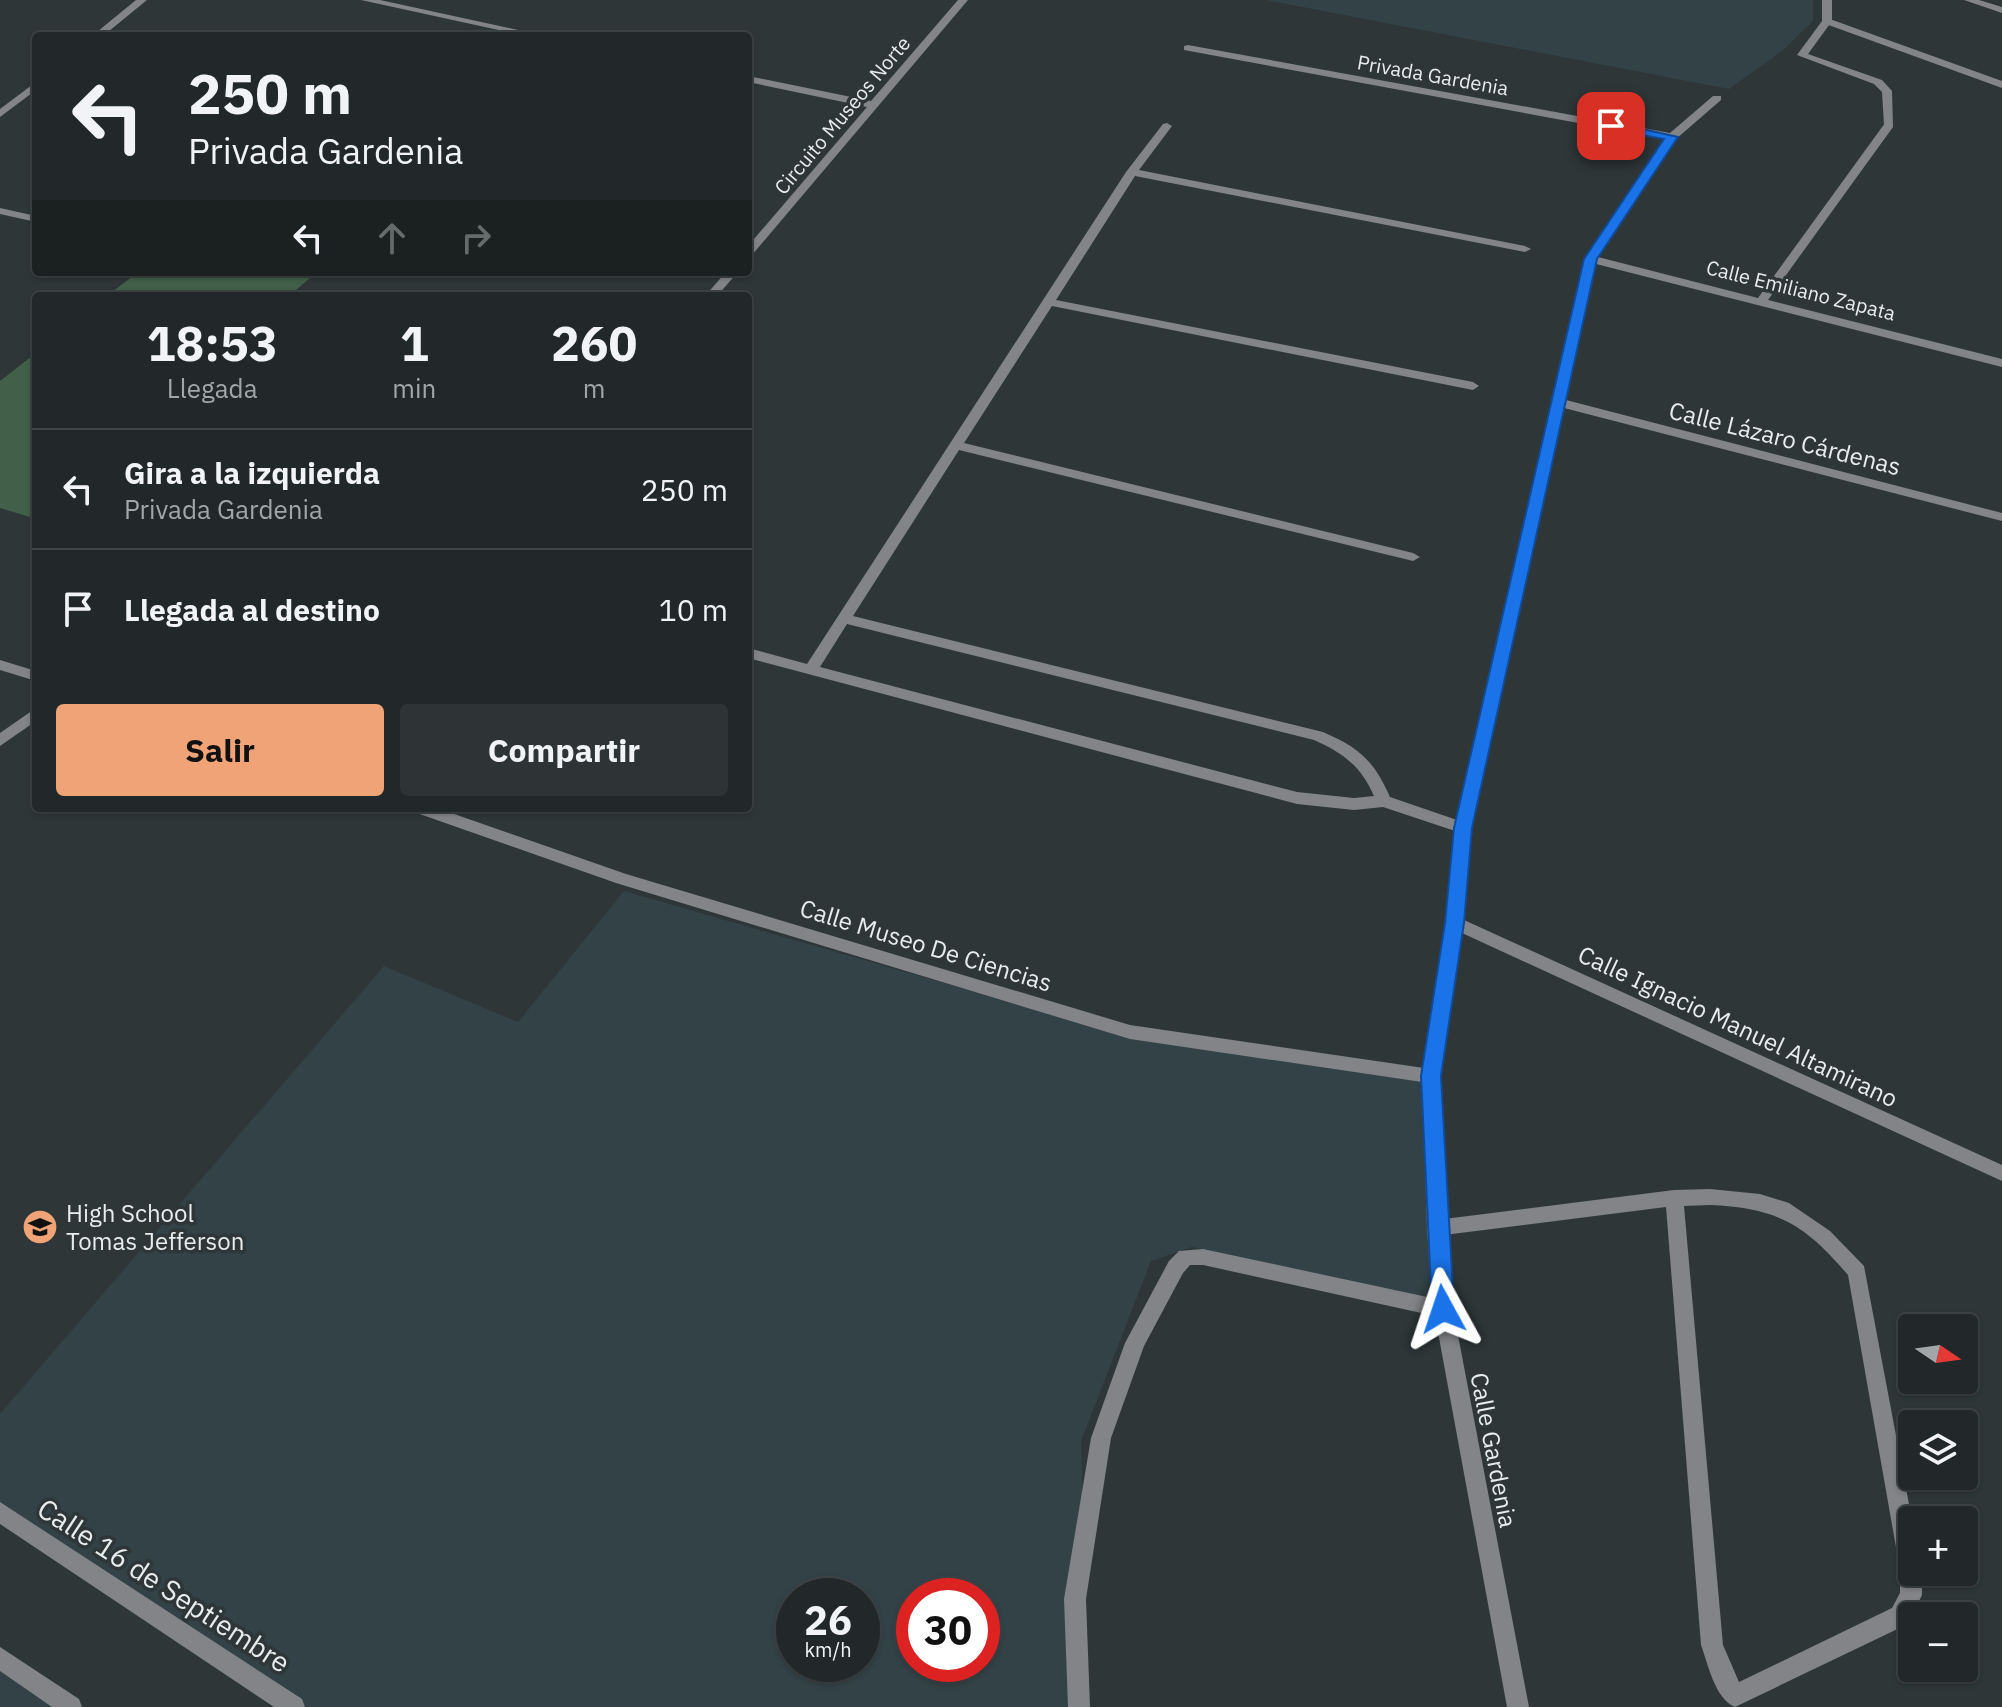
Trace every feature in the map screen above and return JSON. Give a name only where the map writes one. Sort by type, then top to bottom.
[{"type":"street","points":[[102,32],[142,0]]},
{"type":"street","points":[[366,0],[522,32]]},
{"type":"street","name":"Circuito Museos Norte","points":[[752,248],[960,0]]},
{"type":"street","points":[[1762,300],[1889,125],[1887,91],[1878,82],[1802,55],[1827,21],[1827,0]]},
{"type":"street","points":[[1969,0],[2002,10]]},
{"type":"street","points":[[1827,21],[2002,85]]},
{"type":"street","name":"Privada Gardenia","points":[[1188,48],[1672,137]]},
{"type":"street","points":[[752,80],[874,105]]},
{"type":"street","points":[[0,114],[32,88]]},
{"type":"street","name":"Calle Gardenia","points":[[1518,1707],[1443,1309],[1436,1228],[1431,1076],[1455,923],[1463,828],[1591,259],[1672,137],[1717,98]]},
{"type":"street","points":[[810,671],[1132,172],[1167,126]]},
{"type":"street","points":[[1132,172],[1525,249]]},
{"type":"street","points":[[0,211],[32,218]]},
{"type":"street","points":[[752,230],[765,233]]},
{"type":"street","name":"Calle Emiliano Zapata","points":[[1591,259],[2002,363]]},
{"type":"street","points":[[714,292],[728,276]]},
{"type":"street","points":[[1049,302],[1473,386]]},
{"type":"street","name":"Calle Lázaro Cárdenas","points":[[1557,402],[2002,517]]},
{"type":"street","points":[[956,445],[1413,557]]},
{"type":"street","points":[[845,619],[1318,736],[1348,749],[1372,771],[1384,801]]},
{"type":"street","points":[[752,654],[1297,798],[1354,804],[1384,801],[1463,828]]},
{"type":"street","points":[[0,665],[32,675]]},
{"type":"street","points":[[0,741],[32,716]]},
{"type":"street","name":"Calle Museo De Ciencias","points":[[431,812],[622,879],[1130,1032],[1431,1076]]},
{"type":"street","name":"Calle Ignacio Manuel Altamirano","points":[[1455,923],[2002,1173]]},
{"type":"street","points":[[1436,1228],[1674,1198],[1745,1201],[1781,1209],[1807,1224],[1841,1253],[1857,1272],[1911,1570],[1911,1595],[1900,1616],[1736,1701],[1712,1645],[1674,1198]]},
{"type":"street","points":[[1079,1707],[1076,1584],[1101,1438],[1135,1343],[1176,1267],[1186,1257],[1203,1257],[1443,1309]]},
{"type":"street","name":"Calle 16 de Septiembre","points":[[0,1512],[294,1707]]},
{"type":"street","points":[[0,1658],[71,1707]]},
{"type":"shaded area","points":[[1266,0],[1813,0],[1813,21],[1782,51],[1729,89]]},
{"type":"shaded area","points":[[624,891],[1121,1034],[1429,1077],[1441,1308],[1192,1247],[1151,1261],[1081,1441],[1089,1707],[306,1707],[0,1505],[0,1414],[384,966],[518,1022]]},
{"type":"shaded area","points":[[0,1658],[71,1707],[0,1707]]},
{"type":"green space","points":[[133,276],[312,276],[294,292],[112,292]]},
{"type":"green space","points":[[32,356],[30,517],[0,508],[0,381]]},
{"type":"place","name":"High School Tomas Jefferson","points":[[40,1227]]},
{"type":"route","points":[[1443,1309],[1436,1228],[1431,1076],[1455,923],[1463,828],[1591,259],[1672,137],[1611,126]]}]
